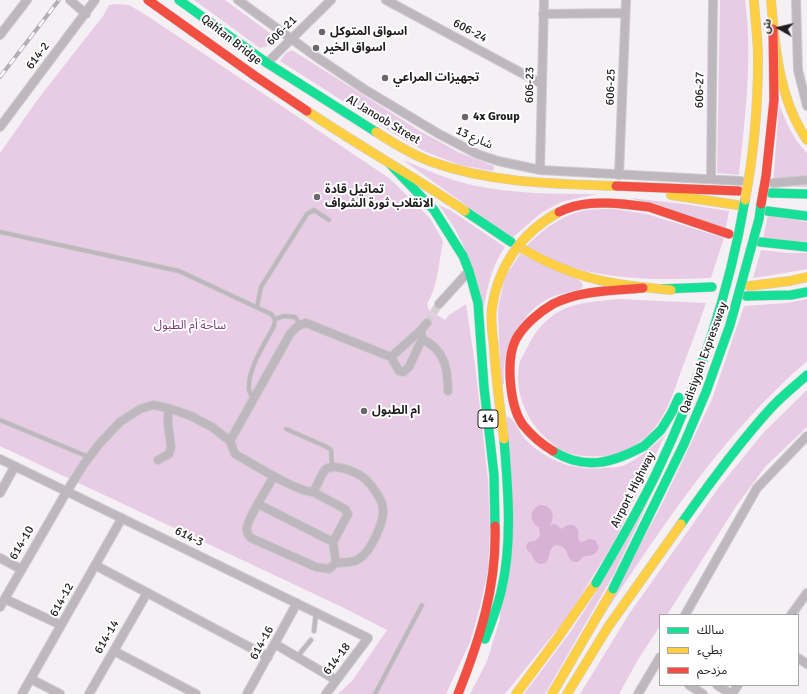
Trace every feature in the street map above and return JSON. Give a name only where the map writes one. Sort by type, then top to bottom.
[{"type":"main road","points":[[148,0],[269,85],[391,166],[441,195],[511,242]]},
{"type":"main road","name":"Qahtan Bridge","points":[[158,0],[214,36],[277,69]]},
{"type":"main road","name":"Qahtan Bridge","points":[[168,0],[214,36],[269,85]]},
{"type":"main road","points":[[179,0],[277,69]]},
{"type":"main road","points":[[643,288],[591,292],[555,303],[540,312],[526,326],[516,341],[511,360],[510,388],[522,424],[548,449],[568,459],[590,463],[610,460],[644,446],[661,430],[672,412],[699,350],[728,274],[740,230],[755,134],[758,65],[754,0]]},
{"type":"main road","name":"Qadisiyyah Expressway","points":[[552,694],[613,589],[684,444],[706,392],[730,325],[759,219],[766,176],[774,100],[773,0]]},
{"type":"main road","points":[[773,30],[781,77],[789,108],[807,140]]},
{"type":"main road","name":"Al Janoob Street","points":[[277,69],[396,145],[431,162],[461,171],[492,178],[603,186],[739,191]]},
{"type":"main road","name":"14","points":[[391,166],[434,210],[462,256],[469,271],[478,303],[484,387],[494,475],[496,546],[491,590],[485,614],[458,694]]},
{"type":"main road","name":"Al Janoob Street","points":[[603,186],[736,205]]},
{"type":"main road","points":[[774,193],[807,194]]},
{"type":"main road","name":"14","points":[[458,694],[492,624],[501,592],[506,555],[509,525],[508,483],[504,439],[495,374],[492,309],[497,284],[509,258],[520,241],[534,228],[562,210],[581,205],[600,203],[649,208],[728,234]]},
{"type":"main road","points":[[767,211],[807,216]]},
{"type":"main road","points":[[760,242],[777,245],[807,246]]},
{"type":"main road","points":[[521,248],[543,261],[591,280],[643,288],[711,290]]},
{"type":"main road","name":"Airport Highway","points":[[516,694],[557,639],[596,582],[625,533],[672,439],[716,322],[728,274]]},
{"type":"main road","points":[[749,286],[790,281],[807,277]]},
{"type":"main road","points":[[746,296],[791,295],[807,292]]},
{"type":"main road","points":[[567,694],[608,627],[707,487],[755,426],[772,407],[807,375]]},
{"type":"street","points":[[0,35],[27,0]]},
{"type":"street","points":[[70,0],[86,14]]},
{"type":"street","name":"614-2","points":[[0,128],[95,0]]},
{"type":"street","name":"شارع 13","points":[[238,0],[291,39],[382,100],[458,145],[498,161],[540,170],[741,181]]},
{"type":"street","name":"606-21","points":[[268,62],[331,0]]},
{"type":"street","name":"606-24","points":[[386,0],[542,84]]},
{"type":"street","name":"606-23","points":[[540,170],[544,0]]},
{"type":"street","name":"606-25","points":[[619,175],[626,0]]},
{"type":"street","name":"606-27","points":[[711,179],[713,0]]},
{"type":"street","points":[[796,0],[798,70],[807,106]]},
{"type":"street","points":[[543,14],[625,13]]},
{"type":"street","points":[[773,183],[807,180]]},
{"type":"street","points":[[439,304],[469,271]]},
{"type":"street","points":[[336,563],[333,542],[348,514],[345,509],[313,492],[306,491],[274,476],[235,454],[230,441],[254,401],[290,334],[300,324],[306,323],[391,357],[399,371],[403,372],[409,367],[422,339],[421,330]]},
{"type":"street","points":[[391,357],[427,323]]},
{"type":"street","points":[[422,339],[438,349],[444,362],[448,377],[448,390]]},
{"type":"street","name":"614-10","points":[[0,607],[67,491],[89,457],[120,422],[140,409],[153,405],[168,408],[204,422],[230,441]]},
{"type":"street","points":[[158,460],[169,454],[171,447],[168,424],[168,408]]},
{"type":"street","points":[[686,614],[757,488],[807,436]]},
{"type":"street","name":"614-3","points":[[0,459],[368,638]]},
{"type":"street","points":[[0,493],[15,466]]},
{"type":"street","points":[[274,476],[246,528],[247,534],[251,538],[316,567],[330,569],[336,563],[356,561],[364,556],[376,538],[382,518],[383,504],[377,494],[365,479],[344,469],[332,467],[325,470],[313,492]]},
{"type":"street","points":[[258,504],[333,542]]},
{"type":"street","name":"614-12","points":[[22,694],[122,518]]},
{"type":"street","points":[[0,558],[21,569]]},
{"type":"street","points":[[95,565],[268,657]]},
{"type":"street","name":"614-14","points":[[89,694],[147,593]]},
{"type":"street","points":[[791,614],[803,604],[807,593]]},
{"type":"street","points":[[5,599],[61,625]]},
{"type":"street","name":"614-16","points":[[248,694],[297,604]]},
{"type":"street","name":"614-18","points":[[326,694],[368,638]]},
{"type":"street","points":[[275,644],[336,680]]},
{"type":"street","points":[[114,651],[196,694]]},
{"type":"street","points":[[638,694],[658,663]]},
{"type":"street","points":[[31,678],[60,694]]},
{"type":"street","points":[[691,686],[703,694]]},
{"type":"street","points":[[719,686],[731,694],[737,686]]},
{"type":"lane","points":[[257,307],[261,287],[307,214],[314,210],[329,220]]},
{"type":"lane","points":[[0,232],[179,271],[271,314],[275,319],[274,326],[254,366],[250,378],[249,390],[254,401]]},
{"type":"lane","points":[[275,319],[284,316],[295,317],[300,324]]},
{"type":"lane","points":[[0,420],[89,457]]},
{"type":"lane","points":[[286,428],[331,450],[332,467]]},
{"type":"lane","points":[[375,694],[422,605]]},
{"type":"lane","points":[[314,631],[316,613]]},
{"type":"lane","points":[[297,657],[311,640]]},
{"type":"green space","points":[[194,0],[225,0],[270,33],[271,45],[260,48]]},
{"type":"green space","points":[[720,0],[745,0],[748,66],[746,109],[739,175],[717,173]]},
{"type":"green space","name":"ساحة أم الطبول","points":[[109,5],[129,5],[149,17],[389,178],[430,218],[443,241],[434,289],[427,304],[429,310],[445,320],[449,315],[466,304],[475,364],[488,480],[490,531],[488,570],[480,607],[470,642],[446,694],[338,694],[352,681],[387,630],[342,607],[0,446],[0,153],[38,99],[103,16]]},
{"type":"green space","points":[[292,50],[420,131],[460,153],[494,166],[493,171],[460,165],[426,152],[393,133],[280,61],[286,53]]},
{"type":"green space","points":[[779,104],[787,124],[802,148],[807,153],[807,187],[773,186]]},
{"type":"green space","points":[[403,160],[454,180],[487,188],[534,193],[597,194],[561,202],[541,213],[512,238]]},
{"type":"green space","points":[[630,198],[729,211],[726,228]]},
{"type":"green space","points":[[439,205],[450,210],[505,247],[496,262],[490,278],[483,313],[464,247],[455,229]]},
{"type":"green space","points":[[613,209],[647,214],[724,238],[711,278],[653,279],[596,273],[559,263],[526,247],[539,234],[554,223],[571,215],[588,210]]},
{"type":"green space","points":[[768,215],[807,222],[807,242],[763,238]]},
{"type":"green space","points":[[761,250],[807,253],[807,269],[753,278]]},
{"type":"green space","points":[[520,254],[579,280],[583,286],[581,289],[560,294],[545,300],[521,323],[508,348],[504,368],[504,384],[501,385],[498,309],[505,277]]},
{"type":"green space","points":[[617,299],[706,303],[670,401],[664,414],[653,430],[644,439],[617,454],[591,456],[572,454],[554,445],[544,437],[528,414],[522,402],[519,388],[518,375],[520,361],[534,335],[548,319],[559,311],[578,304]]},
{"type":"green space","points":[[807,299],[807,361],[775,390],[718,454],[666,522],[594,630],[662,504],[712,399],[744,306],[787,303]]},
{"type":"green space","points":[[807,390],[807,427],[766,466],[737,505],[668,614],[659,614],[659,628],[639,658],[619,694],[580,694],[629,614],[719,487],[764,432]]},
{"type":"green space","points":[[507,416],[513,421],[528,442],[536,449],[563,464],[583,468],[593,469],[622,466],[640,456],[665,435],[614,542],[568,616],[505,694],[470,694],[487,661],[500,619]]},
{"type":"green space","points":[[650,498],[614,574],[545,694],[524,694],[571,631],[595,594]]},
{"type":"shaded area","points":[[540,505],[544,505],[552,512],[553,518],[550,525],[555,524],[562,529],[568,525],[575,526],[578,531],[579,541],[582,542],[589,539],[595,540],[599,547],[597,552],[584,556],[578,562],[573,562],[561,546],[556,545],[551,550],[547,561],[539,564],[527,550],[526,546],[528,542],[535,541],[540,536],[539,527],[533,522],[532,519],[532,512]]},
{"type":"tunnel","points":[[427,323],[439,304]]},
{"type":"railway","points":[[0,77],[59,0]]},
{"type":"traffic: fast","points":[[179,0],[267,63],[376,132]]},
{"type":"traffic: fast","points":[[391,165],[434,210],[463,256],[469,271],[478,303],[484,387],[494,475],[495,526]]},
{"type":"traffic: fast","points":[[771,193],[807,194]]},
{"type":"traffic: fast","points":[[596,583],[649,488],[685,408],[721,305],[745,200]]},
{"type":"traffic: fast","points":[[613,589],[684,444],[706,392],[730,325],[759,219],[761,204]]},
{"type":"traffic: fast","points":[[465,211],[511,242]]},
{"type":"traffic: fast","points":[[767,211],[807,216]]},
{"type":"traffic: fast","points":[[760,242],[807,247]]},
{"type":"traffic: fast","points":[[662,289],[712,287]]},
{"type":"traffic: fast","points":[[746,296],[791,295],[807,292]]},
{"type":"traffic: fast","points":[[681,524],[735,450],[775,404],[807,375]]},
{"type":"traffic: fast","points":[[644,446],[661,430],[679,397]]},
{"type":"traffic: fast","points":[[485,639],[501,592],[507,554],[507,477],[504,439]]},
{"type":"traffic: fast","points":[[553,451],[576,461],[588,463],[621,457],[644,446]]},
{"type":"traffic: slow","points":[[745,200],[755,129],[758,76],[758,51],[754,0]]},
{"type":"traffic: slow","points":[[771,0],[774,36],[784,91],[790,108],[807,140]]},
{"type":"traffic: slow","points":[[307,111],[465,211]]},
{"type":"traffic: slow","points":[[376,132],[417,156],[454,169],[523,181],[616,186]]},
{"type":"traffic: slow","points":[[671,195],[737,205]]},
{"type":"traffic: slow","points":[[504,439],[491,323],[491,313],[495,293],[506,264],[523,240],[546,220],[559,212]]},
{"type":"traffic: slow","points":[[521,248],[558,267],[593,279],[630,286],[671,290]]},
{"type":"traffic: slow","points":[[749,286],[790,281],[807,277]]},
{"type":"traffic: slow","points":[[567,694],[608,627],[681,524]]},
{"type":"traffic: slow","points":[[516,694],[596,583]]},
{"type":"traffic: slow","points":[[552,694],[613,589]]},
{"type":"traffic: jam","points":[[148,0],[307,111]]},
{"type":"traffic: jam","points":[[761,204],[766,176],[774,100],[773,29]]},
{"type":"traffic: jam","points":[[616,186],[739,191]]},
{"type":"traffic: jam","points":[[559,212],[574,206],[607,203],[623,204]]},
{"type":"traffic: jam","points":[[623,204],[649,207],[729,234]]},
{"type":"traffic: jam","points":[[553,451],[537,440],[526,429],[515,407],[510,383],[510,371],[513,348],[516,339],[523,329],[537,315],[553,304],[564,299],[597,292],[643,288]]},
{"type":"traffic: jam","points":[[458,694],[486,612],[493,570],[495,526]]},
{"type":"place","name":"اسواق المتوكل","points":[[322,32]]},
{"type":"place","name":"اسواق الخير","points":[[316,48]]},
{"type":"place","name":"تجهيزات المراعي","points":[[385,78]]},
{"type":"place","name":"4x Group","points":[[465,117]]},
{"type":"place","name":"تماثيل قادة الانقلاب ثورة الشواف","points":[[317,197]]},
{"type":"place","name":"ام الطبول","points":[[364,411]]}]
